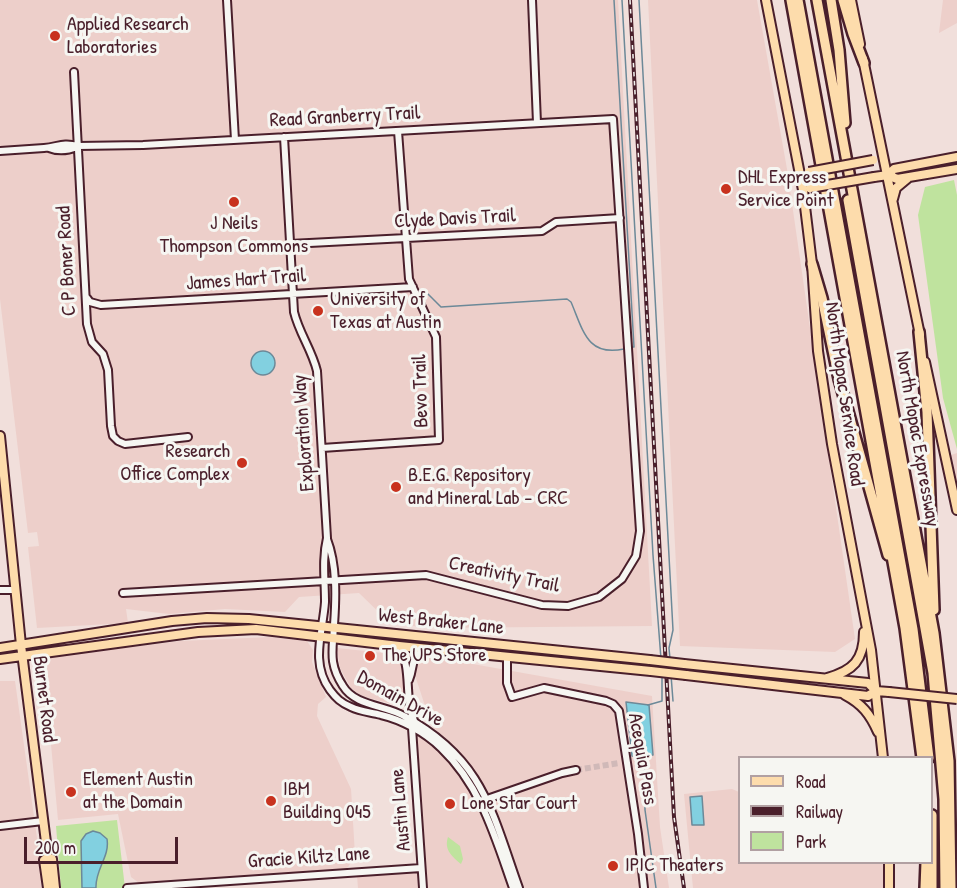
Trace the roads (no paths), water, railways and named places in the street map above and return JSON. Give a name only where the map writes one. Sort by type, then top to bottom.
[{"type":"highway","points":[[791,0],[897,579],[913,681],[921,756]]},
{"type":"highway","points":[[798,0],[911,617],[929,756]]},
{"type":"highway","points":[[812,0],[933,673],[942,762],[945,888]]},
{"type":"highway","name":"North Mopac Expressway","points":[[817,0],[934,633],[949,761],[952,831],[951,888]]},
{"type":"highway","points":[[831,0],[839,50],[846,134],[845,152]]},
{"type":"highway","points":[[843,0],[864,63]]},
{"type":"highway","points":[[812,264],[822,298],[838,379],[863,461],[884,544],[897,579]]},
{"type":"highway","points":[[919,332],[927,424],[934,633]]},
{"type":"highway","points":[[925,888],[926,864]]},
{"type":"highway","points":[[932,864],[932,888]]},
{"type":"main road","name":"North Mopac Service Road","points":[[766,0],[797,159],[807,189],[818,351],[831,444],[880,691],[883,756]]},
{"type":"main road","points":[[851,0],[882,143],[884,175],[893,201],[957,510]]},
{"type":"main road","points":[[797,159],[809,172],[873,160],[882,143]]},
{"type":"main road","points":[[884,154],[894,163],[916,165]]},
{"type":"main road","points":[[807,189],[884,175],[894,169],[957,157]]},
{"type":"main road","points":[[884,175],[897,179],[957,168]]},
{"type":"main road","points":[[893,201],[894,193],[900,184],[912,176]]},
{"type":"main road","name":"Burnet Road","points":[[0,436],[22,655],[48,858],[44,860],[54,887]]},
{"type":"main road","name":"West Braker Lane","points":[[0,648],[172,621],[207,618],[249,619],[868,683],[880,691],[957,699]]},
{"type":"main road","points":[[819,679],[842,674],[849,670],[860,657],[863,648],[864,619]]},
{"type":"main road","name":"West Braker Lane","points":[[0,659],[211,631],[256,629],[869,696],[880,691]]},
{"type":"main road","points":[[841,693],[856,701],[868,713],[881,740]]},
{"type":"main road","points":[[889,864],[889,888]]},
{"type":"street","points":[[227,0],[235,140]]},
{"type":"street","points":[[532,0],[537,123]]},
{"type":"street","name":"C P Boner Road","points":[[74,72],[87,324],[92,342],[103,354],[108,370],[113,436],[125,444],[188,437]]},
{"type":"street","name":"Read Granberry Trail","points":[[0,151],[49,148],[56,144],[68,143],[78,146],[235,140],[613,119]]},
{"type":"street","name":"Creativity Trail","points":[[123,593],[426,575],[543,605],[568,606],[599,597],[622,579],[636,556],[640,531],[613,119]]},
{"type":"street","name":"Bevo Trail","points":[[322,448],[439,440],[436,337],[409,279],[399,131]]},
{"type":"street","name":"Exploration Way","points":[[284,137],[292,293],[297,323],[317,371],[327,538],[325,601],[321,626]]},
{"type":"street","name":"Clyde Davis Trail","points":[[290,244],[542,231],[556,222],[620,218]]},
{"type":"street","name":"James Hart Trail","points":[[86,296],[90,302],[101,305],[413,287]]},
{"type":"street","name":"Exploration Way","points":[[327,538],[331,548],[334,579],[334,627]]},
{"type":"street","points":[[0,590],[16,590]]},
{"type":"street","name":"Domain Drive","points":[[321,626],[319,665],[323,678],[339,701],[350,707],[400,718]]},
{"type":"street","name":"Domain Drive","points":[[334,627],[331,656],[334,670],[344,687],[361,700],[400,718],[438,741],[471,771],[487,800],[519,888]]},
{"type":"street","points":[[399,646],[405,657],[409,681]]},
{"type":"street","points":[[400,718],[408,700],[414,658],[425,648]]},
{"type":"street","name":"Acequia Pass","points":[[507,657],[507,683],[512,697],[544,687],[613,704],[621,715],[623,762],[638,834],[644,888]]},
{"type":"street","points":[[335,696],[344,687]]},
{"type":"street","name":"Austin Lane","points":[[408,700],[414,726],[423,888]]},
{"type":"street","name":"Domain Drive","points":[[438,741],[480,800],[513,888]]},
{"type":"street","points":[[453,761],[464,768],[483,799],[487,800],[576,770]]},
{"type":"street","points":[[0,826],[43,821]]},
{"type":"street","name":"Gracie Kiltz Lane","points":[[127,888],[184,886],[421,868]]},
{"type":"water","points":[[263,351],[271,355],[275,363],[271,371],[263,375],[255,371],[251,363],[255,355]]},
{"type":"water","points":[[626,702],[649,705],[653,755],[632,756]]},
{"type":"water","points":[[702,796],[704,825],[692,825],[690,797]]},
{"type":"water","points":[[93,831],[107,839],[106,852],[96,881],[96,888],[82,888],[81,841],[86,834]]},
{"type":"waterway","points":[[614,0],[634,347],[632,347]]},
{"type":"waterway","points":[[622,0],[653,555],[661,659]]},
{"type":"waterway","points":[[639,0],[673,630],[669,648],[670,659]]},
{"type":"waterway","points":[[428,294],[441,307],[567,299],[571,302],[583,331],[594,345],[602,349],[624,349]]},
{"type":"waterway","points":[[671,675],[673,701]]},
{"type":"waterway","points":[[648,705],[662,701],[662,676]]},
{"type":"waterway","points":[[644,755],[645,810],[656,888]]},
{"type":"tunnel","points":[[576,770],[619,763]]},
{"type":"railway","points":[[630,0],[674,817],[684,888]]},
{"type":"place","name":"Applied Research Laboratories","points":[[55,36]]},
{"type":"place","name":"DHL Express Service Point","points":[[726,189]]},
{"type":"place","name":"J Neils Thompson Commons","points":[[234,202]]},
{"type":"place","name":"University of Texas at Austin","points":[[318,311]]},
{"type":"place","name":"Research Office Complex","points":[[242,463]]},
{"type":"place","name":"B.E.G. Repository and Mineral Lab - CRC","points":[[396,487]]},
{"type":"place","name":"The UPS Store","points":[[370,656]]},
{"type":"place","name":"Element Austin at the Domain","points":[[71,792]]},
{"type":"place","name":"IBM Building 045","points":[[271,801]]},
{"type":"place","name":"Lone Star Court","points":[[450,804]]},
{"type":"place","name":"IPIC Theaters","points":[[613,866]]}]
